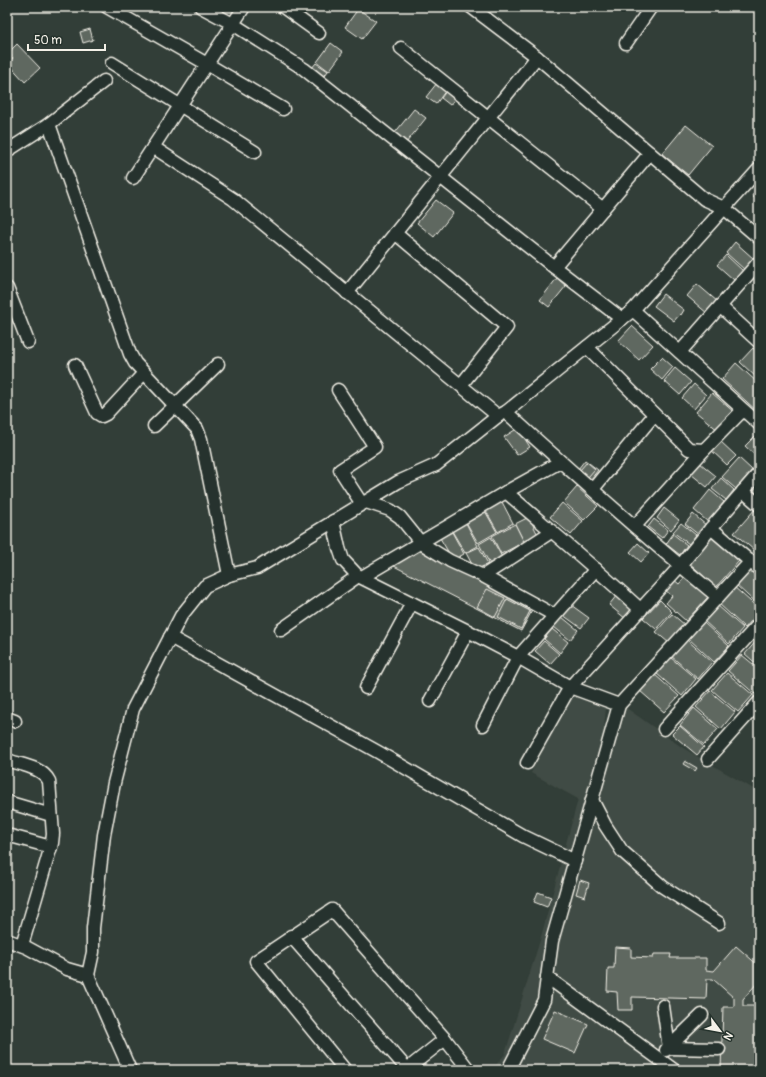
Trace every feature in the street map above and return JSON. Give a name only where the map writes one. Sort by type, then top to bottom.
[{"type":"street","points":[[106,7],[283,109]]},
{"type":"street","points":[[201,7],[233,24],[304,69],[622,319]]},
{"type":"street","points":[[133,178],[244,7]]},
{"type":"street","points":[[283,7],[319,33]]},
{"type":"street","points":[[471,7],[537,57],[704,199],[724,208],[759,238]]},
{"type":"street","points":[[626,43],[652,7]]},
{"type":"street","points":[[401,48],[603,210]]},
{"type":"street","points":[[347,292],[537,57]]},
{"type":"street","points":[[112,63],[255,152]]},
{"type":"street","points":[[7,151],[49,124],[104,81]]},
{"type":"street","points":[[49,124],[130,354],[135,363],[196,429],[202,438],[229,575]]},
{"type":"street","points":[[153,147],[233,199],[461,385],[502,414],[718,597]]},
{"type":"street","points":[[554,267],[650,153]]},
{"type":"street","points":[[130,1070],[88,975],[93,952],[93,928],[104,835],[114,783],[133,709],[181,616],[206,586],[229,575],[257,568],[398,482],[436,465],[502,414],[633,310],[759,169]]},
{"type":"street","points":[[395,233],[507,327],[461,385]]},
{"type":"street","points":[[680,352],[759,262]]},
{"type":"street","points":[[7,288],[28,342]]},
{"type":"street","points":[[721,307],[759,342]]},
{"type":"street","points":[[633,310],[759,424]]},
{"type":"street","points":[[587,348],[689,449],[704,450]]},
{"type":"street","points":[[154,426],[218,364]]},
{"type":"street","points":[[75,365],[97,413],[102,416],[106,414],[144,373]]},
{"type":"street","points":[[338,390],[375,447],[340,470],[364,503],[390,510],[400,517],[420,543],[450,561],[483,576],[554,616]]},
{"type":"street","points":[[635,526],[704,450],[743,410]]},
{"type":"street","points":[[592,489],[654,415]]},
{"type":"street","points":[[281,630],[360,576],[560,462]]},
{"type":"street","points":[[527,763],[570,687],[680,566],[759,473]]},
{"type":"street","points":[[743,491],[759,505]]},
{"type":"street","points":[[506,492],[596,569],[641,610]]},
{"type":"street","points":[[333,522],[343,560],[360,576],[518,657],[570,687],[619,706]]},
{"type":"street","points":[[508,1070],[544,1000],[552,941],[619,706],[718,597],[755,565],[711,528]]},
{"type":"street","points":[[483,576],[551,532]]},
{"type":"street","points":[[483,725],[518,657],[596,569]]},
{"type":"street","points":[[366,688],[412,603]]},
{"type":"street","points":[[664,729],[759,624]]},
{"type":"street","points":[[430,701],[468,631]]},
{"type":"street","points":[[170,637],[378,752],[522,836],[575,861]]},
{"type":"street","points":[[708,759],[759,702]]},
{"type":"street","points":[[7,760],[34,768],[46,776],[49,781],[53,834],[51,847],[22,945]]},
{"type":"street","points":[[592,800],[605,825],[622,851],[664,887],[719,923]]},
{"type":"street","points":[[7,802],[51,815]]},
{"type":"street","points":[[7,835],[51,847]]},
{"type":"street","points":[[345,1070],[256,961],[291,936],[332,910],[445,1039],[469,1070]]},
{"type":"street","points":[[291,936],[407,1070],[445,1039]]},
{"type":"street","points":[[7,940],[22,945],[67,969],[88,975]]},
{"type":"street","points":[[547,977],[674,1070]]},
{"type":"street","points":[[663,1006],[669,1048]]},
{"type":"street","points":[[658,1058],[702,1016]]},
{"type":"street","points":[[669,1048],[719,1049]]},
{"type":"shaded area","points":[[571,696],[606,708],[604,727],[614,732],[625,707],[683,748],[759,793],[759,1070],[492,1070],[505,1054],[541,937],[578,799],[531,773]]},
{"type":"building","points":[[358,9],[376,21],[362,39],[345,27]]},
{"type":"building","points":[[90,29],[93,40],[83,43],[80,32]]},
{"type":"building","points":[[331,43],[343,52],[329,71],[317,62]]},
{"type":"building","points":[[17,44],[40,68],[25,82],[8,63],[13,58],[8,53]]},
{"type":"building","points":[[316,63],[328,71],[323,78],[311,69]]},
{"type":"building","points":[[437,83],[446,90],[436,104],[426,97]]},
{"type":"building","points":[[447,90],[456,97],[450,105],[441,98]]},
{"type":"building","points":[[414,109],[426,118],[406,143],[394,134]]},
{"type":"building","points":[[686,125],[712,146],[688,175],[662,154]]},
{"type":"building","points":[[759,185],[759,201],[752,196]]},
{"type":"building","points":[[436,200],[453,213],[434,237],[417,223]]},
{"type":"building","points":[[735,242],[754,259],[745,270],[726,253]]},
{"type":"building","points":[[726,255],[743,271],[734,280],[717,265]]},
{"type":"building","points":[[557,278],[566,286],[549,307],[540,300]]},
{"type":"building","points":[[697,284],[718,302],[708,314],[687,296]]},
{"type":"building","points":[[663,294],[684,310],[674,321],[654,306]]},
{"type":"building","points":[[632,326],[653,345],[639,360],[618,341]]},
{"type":"building","points":[[753,348],[759,354],[759,380],[740,362]]},
{"type":"building","points":[[662,357],[673,367],[662,380],[650,369]]},
{"type":"building","points":[[736,363],[759,384],[759,413],[722,379]]},
{"type":"building","points":[[675,368],[691,382],[680,395],[664,381]]},
{"type":"building","points":[[694,384],[706,395],[694,409],[682,398]]},
{"type":"building","points":[[712,393],[735,413],[719,431],[696,412]]},
{"type":"building","points":[[518,428],[530,447],[517,455],[504,437]]},
{"type":"building","points":[[756,435],[759,438],[759,459],[745,446]]},
{"type":"building","points":[[719,440],[736,456],[727,465],[710,449]]},
{"type":"building","points":[[739,458],[752,470],[736,489],[722,477]]},
{"type":"building","points":[[585,460],[598,470],[591,479],[578,469]]},
{"type":"building","points":[[587,462],[595,469],[588,477],[580,470]]},
{"type":"building","points":[[700,463],[716,476],[707,487],[691,474]]},
{"type":"building","points":[[721,478],[734,490],[726,500],[712,489]]},
{"type":"building","points":[[759,482],[759,499],[751,492]]},
{"type":"building","points":[[577,487],[598,506],[584,520],[564,502]]},
{"type":"building","points":[[710,490],[724,502],[708,522],[694,510]]},
{"type":"building","points":[[502,502],[513,523],[498,532],[486,511]]},
{"type":"building","points":[[562,503],[583,521],[571,535],[550,517]]},
{"type":"building","points":[[664,508],[679,520],[671,530],[657,518]]},
{"type":"building","points":[[756,508],[759,511],[759,547],[755,551],[734,533]]},
{"type":"building","points":[[485,511],[497,532],[478,543],[466,522]]},
{"type":"building","points":[[693,514],[707,526],[699,535],[685,524]]},
{"type":"building","points":[[529,517],[538,535],[524,542],[515,524]]},
{"type":"building","points":[[654,519],[668,530],[662,538],[648,527]]},
{"type":"building","points":[[466,523],[478,546],[465,553],[452,531]]},
{"type":"building","points":[[681,523],[696,535],[689,544],[673,532]]},
{"type":"building","points":[[515,524],[524,542],[501,554],[492,536]]},
{"type":"building","points":[[452,532],[464,554],[453,560],[440,538]]},
{"type":"building","points":[[673,534],[687,545],[680,555],[666,544]]},
{"type":"building","points":[[709,535],[739,561],[716,587],[687,561]]},
{"type":"building","points":[[491,537],[503,559],[491,566],[479,544]]},
{"type":"building","points":[[638,543],[649,553],[641,562],[630,552]]},
{"type":"building","points":[[479,547],[488,564],[475,570],[466,553]]},
{"type":"building","points":[[418,550],[534,607],[521,631],[392,565]]},
{"type":"building","points":[[751,569],[759,576],[759,606],[736,585]]},
{"type":"building","points":[[686,576],[708,597],[686,621],[666,603],[672,596],[664,589],[673,579],[679,584]]},
{"type":"building","points":[[733,586],[759,609],[759,612],[745,628],[718,603]]},
{"type":"building","points":[[487,589],[505,598],[495,617],[477,607]]},
{"type":"building","points":[[617,595],[634,609],[626,619],[609,605]]},
{"type":"building","points":[[507,599],[530,611],[521,629],[498,617]]},
{"type":"building","points":[[660,600],[672,612],[656,629],[643,618]]},
{"type":"building","points":[[571,605],[589,618],[581,628],[563,615]]},
{"type":"building","points":[[717,605],[743,628],[729,644],[703,620]]},
{"type":"building","points":[[672,614],[685,625],[669,643],[656,632]]},
{"type":"building","points":[[562,617],[578,630],[570,640],[554,627]]},
{"type":"building","points":[[703,622],[729,646],[714,662],[688,638]]},
{"type":"building","points":[[552,629],[568,642],[560,653],[544,639]]},
{"type":"building","points":[[686,639],[712,662],[698,679],[671,656]]},
{"type":"building","points":[[759,639],[759,666],[745,654]]},
{"type":"building","points":[[544,641],[559,654],[550,664],[535,651]]},
{"type":"building","points":[[742,655],[759,669],[759,689],[755,694],[728,671]]},
{"type":"building","points":[[670,657],[696,679],[682,696],[656,673]]},
{"type":"building","points":[[727,673],[753,695],[738,712],[712,690]]},
{"type":"building","points":[[654,674],[679,696],[664,712],[640,691]]},
{"type":"building","points":[[710,691],[735,712],[721,729],[696,707]]},
{"type":"building","points":[[694,708],[718,729],[704,745],[680,725]]},
{"type":"building","points":[[680,726],[704,747],[697,755],[672,734]]},
{"type":"building","points":[[685,761],[697,768],[695,771],[683,764]]},
{"type":"building","points":[[580,880],[589,883],[585,897],[576,894]]},
{"type":"building","points":[[538,892],[551,897],[547,907],[534,902]]},
{"type":"building","points":[[736,946],[759,966],[759,981],[743,999],[743,1006],[759,1006],[759,1070],[721,1070],[723,1007],[734,1007],[734,998],[713,979],[707,979],[706,999],[632,997],[632,1010],[618,1010],[617,992],[607,991],[608,968],[614,968],[615,947],[631,948],[631,957],[653,958],[654,954],[671,954],[670,958],[706,958],[706,970],[714,971]]},
{"type":"building","points":[[555,1010],[588,1024],[575,1053],[542,1039]]}]
